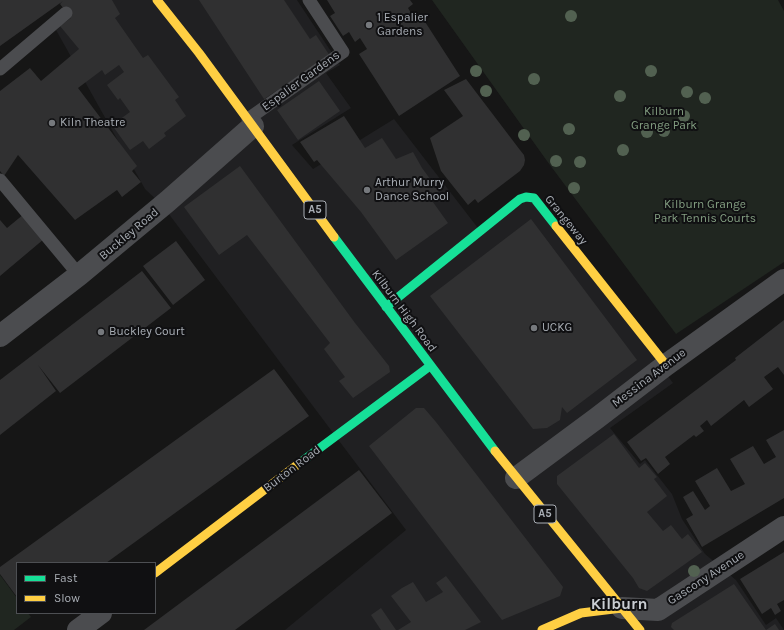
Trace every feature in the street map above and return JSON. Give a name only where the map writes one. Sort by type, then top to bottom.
[{"type":"main road","name":"Kilburn High Road","points":[[157,0],[199,53],[430,366],[516,478],[640,630]]},
{"type":"main road","name":"Grangeway","points":[[386,307],[520,199],[526,197],[534,198],[666,365]]},
{"type":"main road","name":"Burton Road","points":[[156,572],[430,366]]},
{"type":"main road","points":[[542,630],[581,613],[622,608]]},
{"type":"street","name":"Buckley Road","points":[[0,336],[79,275],[168,201],[250,123]]},
{"type":"street","name":"Messina Avenue","points":[[516,478],[666,365],[784,280]]},
{"type":"street","name":"Gascony Avenue","points":[[622,608],[658,610],[784,527]]},
{"type":"street","points":[[78,630],[100,614]]},
{"type":"lane","name":"Espalier Gardens","points":[[250,123],[344,52],[309,0]]},
{"type":"lane","points":[[0,69],[66,12]]},
{"type":"lane","points":[[0,180],[79,275]]},
{"type":"shaded area","points":[[58,0],[297,0],[340,65],[326,73],[351,108],[292,145],[313,169],[394,119],[481,232],[536,194],[673,383],[610,428],[640,464],[645,460],[672,494],[682,519],[705,554],[736,580],[766,625],[776,618],[784,630],[285,630],[406,530],[162,205],[145,189],[56,30],[70,18]]},
{"type":"green space","name":"Kilburn Grange Park","points":[[432,0],[778,0],[784,11],[784,262],[676,334],[547,161]]},
{"type":"green space","points":[[0,575],[16,597],[16,614],[29,614],[31,617],[14,630],[0,630]]},
{"type":"building","name":"Kiln Theatre","points":[[0,0],[112,0],[120,14],[115,18],[143,58],[148,55],[179,97],[175,100],[186,116],[164,133],[166,136],[149,149],[143,141],[130,150],[112,125],[130,112],[120,98],[118,100],[107,85],[124,72],[119,65],[105,75],[102,70],[78,88],[137,166],[132,171],[141,182],[122,197],[117,190],[75,220],[18,155],[4,176],[0,171],[0,91],[30,68],[41,81],[79,49],[60,26],[71,18],[60,4],[63,1],[0,46]]},
{"type":"building","points":[[199,0],[284,0],[310,39],[316,35],[330,56],[264,99]]},
{"type":"building","points":[[327,0],[410,0],[413,4],[408,8],[414,18],[420,14],[460,76],[399,116],[359,54],[367,49],[360,38],[355,42],[349,32],[343,36],[330,16],[335,13]]},
{"type":"building","points":[[466,79],[524,155],[525,160],[520,171],[478,203],[475,199],[468,205],[441,171],[430,138],[463,116],[444,90]]},
{"type":"building","points":[[319,81],[340,111],[298,140],[277,110]]},
{"type":"building","points":[[344,116],[365,148],[382,138],[396,159],[413,152],[422,168],[439,191],[430,198],[448,223],[396,260],[361,212],[317,160],[314,162],[300,142]]},
{"type":"building","points":[[240,166],[355,323],[389,366],[390,372],[353,398],[339,381],[345,377],[324,349],[330,343],[247,235],[219,255],[184,207]]},
{"type":"building","points":[[24,214],[44,239],[0,276],[0,220],[7,228]]},
{"type":"building","name":"UCKG","points":[[531,219],[637,360],[567,413],[562,407],[560,420],[547,428],[533,429],[430,296]]},
{"type":"building","points":[[176,241],[205,280],[173,305],[143,266]]},
{"type":"building","name":"Buckley Court","points":[[142,271],[171,308],[60,393],[38,365],[56,391],[0,435],[0,380]]},
{"type":"building","points":[[784,320],[784,375],[778,367],[764,377],[773,389],[749,407],[744,400],[711,426],[707,420],[700,426],[704,431],[696,437],[694,435],[665,457],[670,464],[658,474],[646,458],[641,461],[627,442],[736,360],[735,358]]},
{"type":"building","points":[[274,369],[309,416],[107,562],[16,562],[16,596],[0,574],[0,567]]},
{"type":"building","points":[[416,408],[424,408],[436,422],[563,587],[560,596],[502,620],[369,446]]},
{"type":"building","points":[[784,430],[784,498],[702,547],[686,519],[693,515],[683,497],[693,491],[705,510],[710,506],[695,481],[717,468],[731,491],[745,484],[730,459],[753,446],[764,464],[776,457],[766,440]]},
{"type":"building","points":[[614,434],[639,468],[645,463],[657,477],[654,479],[667,496],[647,512],[663,531],[671,525],[682,539],[688,534],[702,552],[647,591],[639,588],[633,578],[557,484],[557,476]]},
{"type":"building","points":[[359,470],[392,513],[235,630],[144,630]]},
{"type":"building","points":[[784,552],[784,600],[777,604],[781,611],[775,615],[771,608],[762,614],[740,579]]},
{"type":"building","points":[[446,576],[481,622],[465,630],[398,630],[411,622],[391,596],[413,582],[426,602],[443,592],[436,583]]},
{"type":"building","points":[[734,584],[766,630],[674,630],[671,627],[672,623]]},
{"type":"building","points":[[381,608],[396,630],[381,630],[371,615]]},
{"type":"building","points":[[775,624],[779,630],[766,630]]},
{"type":"traffic: fast","points":[[386,307],[520,199],[526,197],[534,198],[556,226]]},
{"type":"traffic: fast","points":[[334,237],[495,451]]},
{"type":"traffic: fast","points":[[301,462],[430,366]]},
{"type":"traffic: slow","points":[[157,0],[199,53],[334,237]]},
{"type":"traffic: slow","points":[[556,226],[666,365]]},
{"type":"traffic: slow","points":[[495,451],[640,630]]},
{"type":"traffic: slow","points":[[156,572],[301,462]]},
{"type":"traffic: slow","points":[[542,630],[581,613],[622,608]]},
{"type":"place","name":"1 Espalier Gardens","points":[[369,25]]},
{"type":"place","name":"Kiln Theatre","points":[[52,123]]},
{"type":"place","name":"Arthur Murry Dance School","points":[[367,190]]},
{"type":"place","name":"UCKG","points":[[534,328]]},
{"type":"place","name":"Buckley Court","points":[[101,332]]},
{"type":"district","name":"Kilburn","points":[[619,604]]},
{"type":"park label","name":"Kilburn Grange Park Tennis Courts","points":[[705,212]]}]
